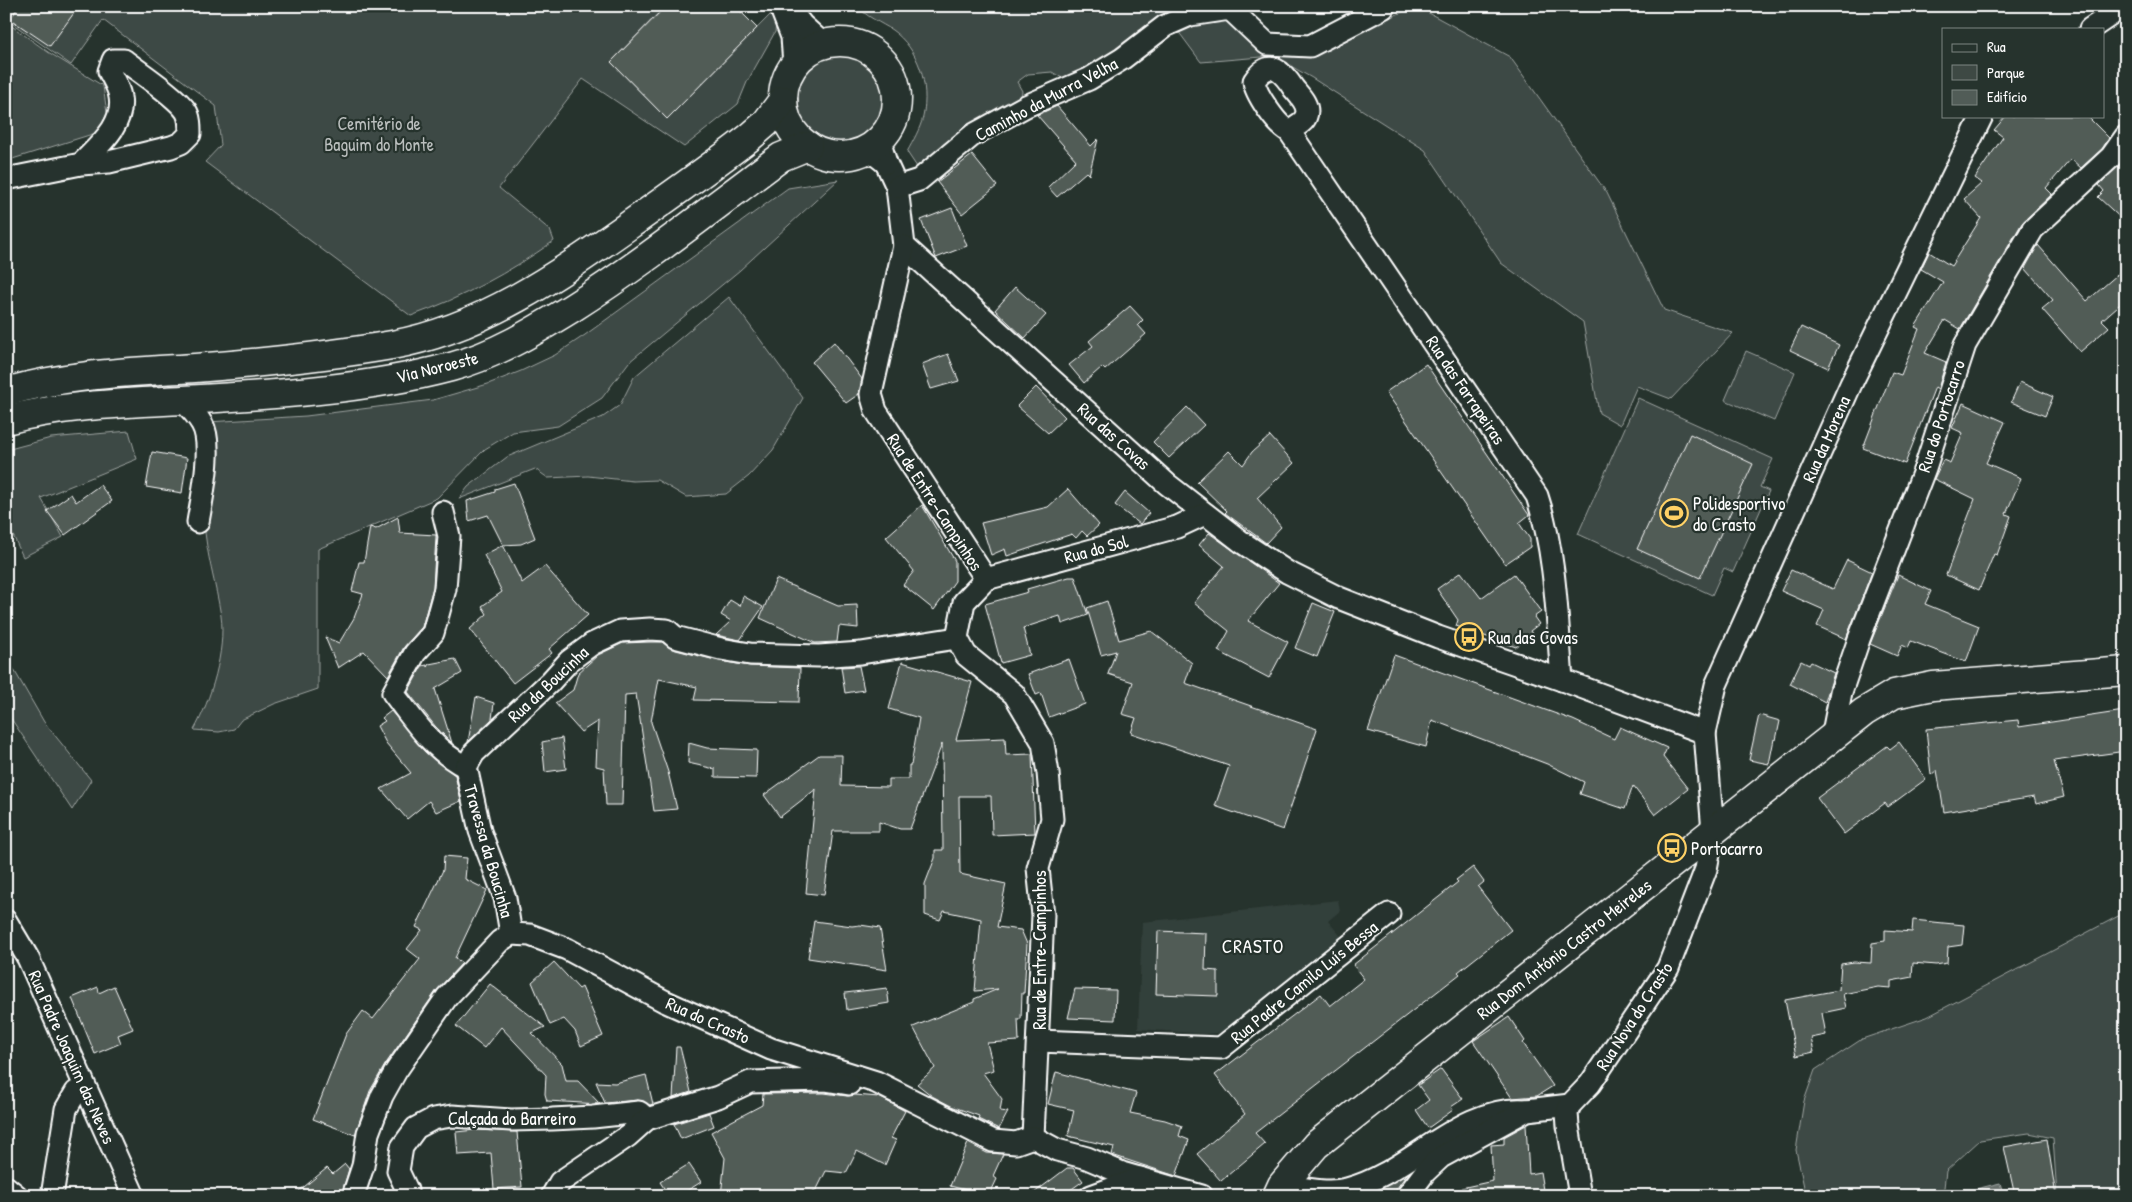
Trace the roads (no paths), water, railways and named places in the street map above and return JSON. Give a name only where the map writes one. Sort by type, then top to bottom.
[{"type":"main road","points":[[841,42],[859,45],[875,54],[888,69],[896,86],[896,106],[891,124],[876,151],[845,156],[826,154],[808,146],[795,134],[786,118],[783,100],[785,81],[794,65],[807,52],[823,44],[841,42]]},
{"type":"main road","name":"Via Noroeste","points":[[6,392],[80,377],[239,364],[393,345],[448,330],[521,296],[589,254],[750,137],[765,124],[783,100]]},
{"type":"main road","name":"Via Noroeste","points":[[6,420],[30,414],[86,406],[278,394],[370,382],[450,367],[496,350],[537,329],[610,284],[781,157],[808,146]]},
{"type":"main road","name":"Rua Dom António Castro Meireles","points":[[1279,1190],[1316,1145],[1864,712],[1894,694],[1933,686],[2126,671]]},
{"type":"street","points":[[780,6],[792,37],[794,65]]},
{"type":"street","points":[[787,6],[802,25],[823,44]]},
{"type":"street","points":[[2091,28],[2124,6]]},
{"type":"street","name":"Caminho da Murra Velha","points":[[897,187],[919,180],[973,135],[1026,106],[1089,79],[1122,59],[1165,26],[1190,15],[1230,9],[1267,44],[1310,46],[1384,8]]},
{"type":"street","points":[[6,179],[81,164],[109,162],[181,143],[190,134],[186,111],[178,102],[124,60],[113,60],[109,72],[120,96],[120,114],[112,130],[81,164]]},
{"type":"street","name":"Rua da Morena","points":[[1713,832],[1705,734],[1716,685],[1847,392],[1981,118]]},
{"type":"street","name":"Rua das Farrapeiras","points":[[1289,131],[1537,496],[1545,521],[1556,602],[1562,680]]},
{"type":"street","name":"Rua do Portocarro","points":[[1832,738],[1842,692],[1859,639],[1925,468],[1964,345],[2033,229],[2111,157],[2126,136]]},
{"type":"street","points":[[876,151],[897,187],[904,246]]},
{"type":"street","name":"Rua das Covas","points":[[904,246],[1167,484],[1243,543],[1287,572],[1309,585],[1438,638],[1562,680],[1705,734]]},
{"type":"street","name":"Rua de Entre-Campinhos","points":[[904,246],[871,394],[876,411],[986,579],[964,602],[957,638],[966,655],[1014,694],[1043,742],[1048,773],[1052,820],[1038,868],[1043,915],[1034,1137]]},
{"type":"street","points":[[182,400],[203,425],[207,439],[205,481],[198,522]]},
{"type":"street","points":[[443,512],[449,536],[440,611],[433,633],[415,653],[402,672],[393,693],[424,735],[452,760],[466,768]]},
{"type":"street","name":"Rua do Sol","points":[[986,579],[1177,527],[1205,514]]},
{"type":"street","name":"Rua da Boucinha","points":[[466,768],[474,753],[550,682],[569,661],[592,644],[620,631],[667,630],[675,637],[721,650],[750,654],[819,656],[861,653],[957,638]]},
{"type":"street","name":"Travessa da Boucinha","points":[[466,768],[480,831],[505,898],[511,934]]},
{"type":"street","name":"Rua Nova do Crasto","points":[[1570,1105],[1590,1084],[1668,968],[1706,869],[1713,832]]},
{"type":"street","name":"Rua Padre Camilo Luís Bessa","points":[[1038,1041],[1222,1048],[1389,914]]},
{"type":"street","name":"Rua Padre Joaquim das Neves","points":[[6,921],[28,958],[134,1196]]},
{"type":"street","points":[[352,1196],[363,1166],[368,1133],[382,1096],[396,1071],[447,997],[500,941],[511,934]]},
{"type":"street","name":"Rua do Crasto","points":[[511,934],[530,935],[567,949],[664,1001],[771,1049],[876,1082],[993,1141],[1016,1143],[1034,1137]]},
{"type":"street","points":[[552,1196],[560,1182],[628,1136],[647,1119],[718,1097],[750,1082],[825,1080],[862,1086],[876,1082]]},
{"type":"street","points":[[52,1196],[66,1109],[76,1092],[84,1087]]},
{"type":"street","points":[[1279,1190],[1333,1192],[1347,1189],[1380,1176],[1470,1122],[1496,1111],[1514,1108],[1527,1110],[1570,1105],[1567,1113],[1568,1126],[1580,1196]]},
{"type":"street","points":[[1406,1196],[1425,1172],[1441,1157],[1527,1110]]},
{"type":"street","name":"Calçada do Barreiro","points":[[407,1190],[398,1171],[402,1147],[416,1128],[434,1119],[452,1116],[481,1119],[552,1119],[639,1112],[647,1119]]},
{"type":"street","points":[[1034,1137],[1057,1150],[1087,1158],[1140,1178],[1202,1196]]},
{"type":"street","points":[[1091,1196],[1140,1178]]},
{"type":"street","points":[[6,1187],[17,1196]]},
{"type":"place","name":"Polidesportivo do Crasto","points":[[1674,513]]},
{"type":"place","name":"Rua das Covas","points":[[1469,637]]},
{"type":"place","name":"Portocarro","points":[[1672,848]]},
{"type":"district","name":"CRASTO","points":[[1253,946]]},
{"type":"park label","name":"Cemitério de Baguim do Monte","points":[[379,133]]}]
